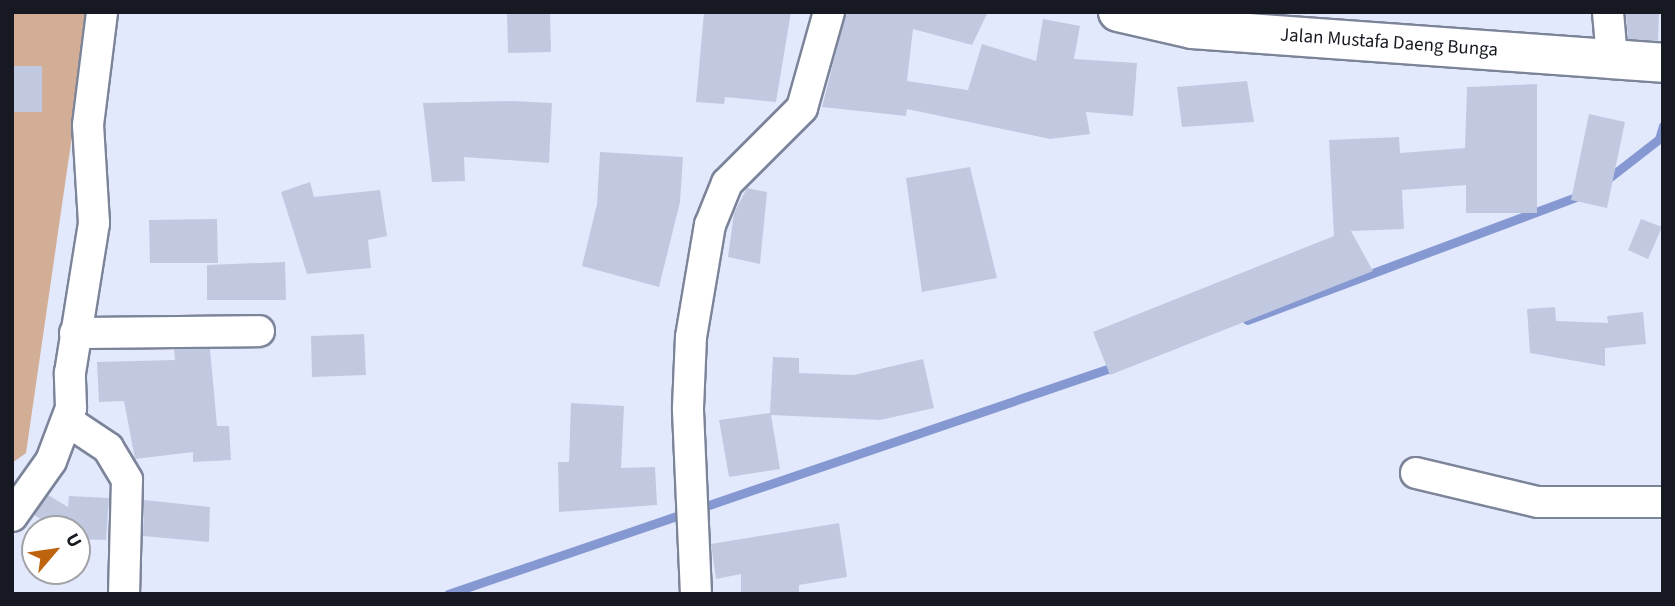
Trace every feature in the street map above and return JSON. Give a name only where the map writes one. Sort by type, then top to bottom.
[{"type":"main road","name":"Jalan Mustafa Daeng Bunga","points":[[1118,12],[1192,29],[1612,59],[1661,57]]},
{"type":"street","points":[[12,516],[51,461],[69,422],[75,333],[94,223],[88,125],[102,12]]},
{"type":"street","points":[[696,594],[696,555],[692,523],[691,337],[709,225],[727,183],[802,108],[829,12]]},
{"type":"street","points":[[1608,12],[1612,59]]},
{"type":"street","points":[[75,333],[259,331]]},
{"type":"street","points":[[69,422],[108,448],[127,481],[124,594]]},
{"type":"street","points":[[1416,473],[1538,502],[1663,502]]},
{"type":"shaded area","points":[[12,12],[90,12],[26,453],[12,463]]},
{"type":"building","points":[[507,12],[550,12],[551,52],[508,53]]},
{"type":"building","points":[[704,12],[791,12],[776,102],[725,97],[724,104],[696,102]]},
{"type":"building","points":[[846,12],[988,12],[972,45],[913,29],[907,81],[968,90],[982,44],[1036,61],[1043,19],[1080,26],[1074,59],[1137,63],[1133,116],[1086,112],[1090,134],[1050,139],[907,109],[906,116],[822,107]]},
{"type":"building","points":[[1626,12],[1659,12],[1658,41],[1628,39]]},
{"type":"building","points":[[12,66],[42,66],[42,112],[12,112]]},
{"type":"building","points":[[1247,81],[1254,122],[1182,127],[1177,87]]},
{"type":"building","points":[[1537,84],[1537,213],[1466,213],[1466,185],[1402,190],[1404,229],[1351,231],[1373,271],[1110,375],[1093,332],[1334,236],[1329,140],[1399,137],[1400,153],[1465,148],[1467,87]]},
{"type":"building","points":[[423,103],[552,103],[549,163],[464,157],[465,181],[432,182]]},
{"type":"building","points":[[1589,114],[1625,122],[1607,208],[1571,200]]},
{"type":"building","points":[[600,152],[683,157],[680,202],[659,287],[582,266],[597,204]]},
{"type":"building","points":[[970,167],[997,278],[922,292],[906,178]]},
{"type":"building","points":[[310,182],[314,197],[380,190],[387,236],[368,240],[371,268],[307,274],[281,192]]},
{"type":"building","points":[[747,188],[767,192],[760,264],[728,257],[734,213]]},
{"type":"building","points":[[217,219],[218,263],[150,263],[149,220]]},
{"type":"building","points":[[1641,219],[1662,227],[1648,259],[1628,250]]},
{"type":"building","points":[[285,262],[286,300],[207,300],[207,265]]},
{"type":"building","points":[[1555,307],[1556,321],[1608,323],[1607,316],[1643,312],[1646,344],[1605,348],[1605,366],[1530,353],[1527,309]]},
{"type":"building","points":[[364,334],[366,375],[312,377],[311,336]]},
{"type":"building","points":[[174,349],[210,349],[217,426],[229,426],[231,460],[193,462],[193,452],[135,459],[124,401],[99,402],[97,362],[175,360]]},
{"type":"building","points":[[773,357],[799,358],[799,373],[854,375],[923,359],[934,408],[880,420],[771,415],[780,469],[729,477],[719,420],[770,413]]},
{"type":"building","points":[[571,403],[624,406],[621,468],[655,467],[657,505],[559,512],[558,462],[569,462]]},
{"type":"building","points":[[48,495],[68,507],[69,496],[109,498],[106,540],[91,539],[91,515],[34,515]]},
{"type":"building","points":[[144,500],[210,507],[209,542],[143,536]]},
{"type":"building","points":[[839,523],[847,577],[799,585],[799,594],[741,594],[741,574],[716,579],[711,544]]},
{"type":"waterway","points":[[1605,181],[1659,139],[1663,126]]},
{"type":"waterway","points":[[1247,320],[1582,195]]},
{"type":"waterway","points":[[448,594],[1119,365]]}]
